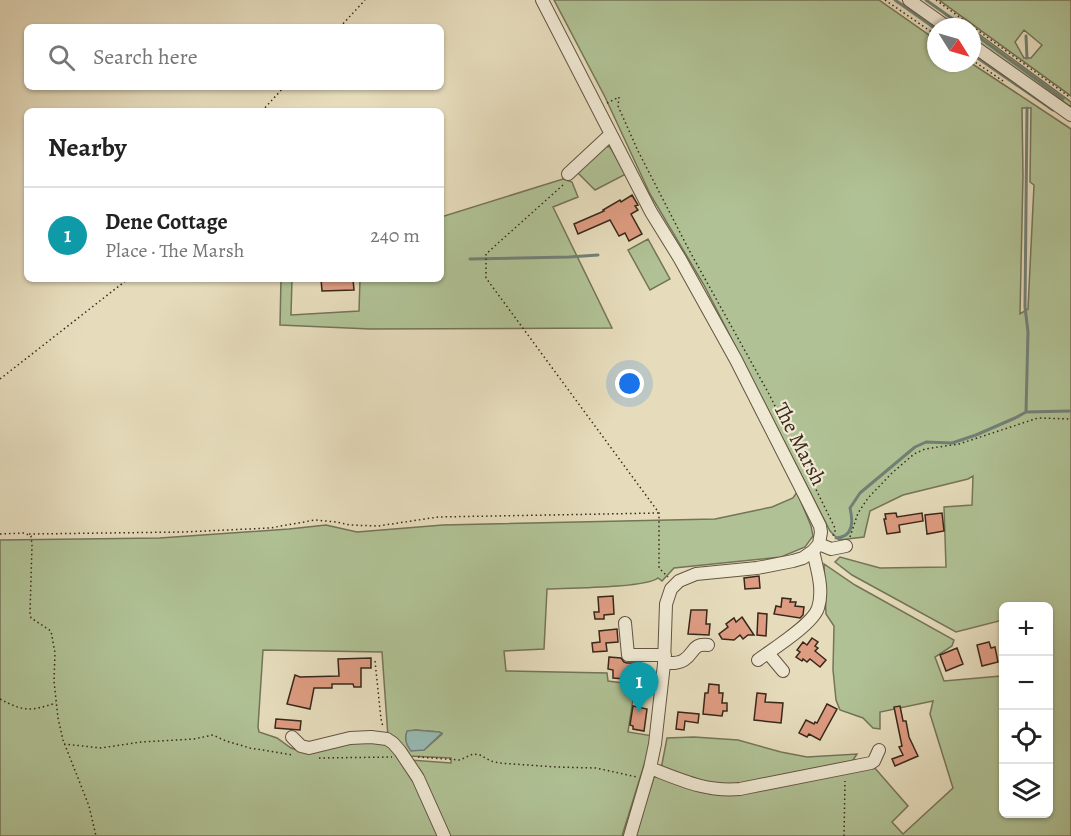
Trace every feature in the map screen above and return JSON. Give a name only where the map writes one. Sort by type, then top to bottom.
[{"type":"street","name":"The Marsh","points":[[542,0],[660,230],[680,260],[736,360],[820,526],[818,545],[820,590],[817,612],[808,623],[763,656],[783,671]]},
{"type":"street","points":[[909,0],[934,18]]},
{"type":"street","points":[[981,51],[1071,115]]},
{"type":"street","points":[[568,174],[611,134]]},
{"type":"street","points":[[630,836],[649,773],[657,729],[664,659],[666,604],[671,589],[685,578],[696,574],[757,568],[794,561],[818,545],[831,549],[846,546]]},
{"type":"street","points":[[625,624],[628,655],[681,662],[696,646],[708,645]]},
{"type":"street","points":[[292,736],[301,746],[309,748],[350,738],[387,739],[393,743],[418,778],[444,836]]},
{"type":"street","points":[[649,773],[725,790],[761,786],[871,763],[879,750]]},
{"type":"path","points":[[343,24],[365,0]]},
{"type":"path","points":[[885,0],[927,30]]},
{"type":"path","points":[[936,0],[1071,98]]},
{"type":"path","points":[[265,108],[281,90]]},
{"type":"path","points":[[598,107],[620,97],[618,105],[638,150],[689,250],[769,394],[835,528],[830,538],[818,545]]},
{"type":"path","points":[[568,174],[569,180],[486,254],[486,278],[659,513],[659,568],[675,584]]},
{"type":"path","points":[[0,379],[124,282]]},
{"type":"path","points":[[846,546],[860,508],[892,474],[915,454],[925,449],[959,444],[1028,420],[1071,418]]},
{"type":"path","points":[[0,534],[183,532],[270,528],[315,520],[378,526],[438,517],[659,513]]},
{"type":"path","points":[[29,534],[32,545],[31,618],[51,631],[55,653],[54,681],[58,718],[64,744],[89,806],[96,836]]},
{"type":"path","points":[[375,661],[381,719],[387,739]]},
{"type":"path","points":[[0,699],[20,709],[37,709],[57,703]]},
{"type":"path","points":[[64,744],[102,748],[213,735],[250,748],[295,755]]},
{"type":"path","points":[[315,758],[459,760],[473,754],[499,763],[649,773]]},
{"type":"path","points":[[844,836],[845,768]]},
{"type":"green space","points":[[554,0],[879,0],[927,34],[927,72],[981,72],[981,70],[1071,129],[1071,836],[635,836],[655,774],[711,794],[736,794],[874,767],[908,806],[892,822],[903,834],[953,788],[930,714],[933,701],[880,712],[880,729],[873,728],[863,718],[840,710],[836,700],[833,670],[834,626],[826,614],[824,564],[855,585],[954,640],[952,646],[935,657],[944,681],[999,676],[999,818],[1053,818],[1053,602],[999,602],[999,621],[956,632],[852,575],[835,562],[840,557],[880,568],[946,567],[944,507],[972,505],[973,476],[903,495],[870,511],[864,537],[839,540],[830,531],[704,285],[650,194],[605,97]],"holes":[[[1022,108],[1031,108],[1030,182],[1034,185],[1028,309],[1020,314]]]},
{"type":"green space","points":[[939,0],[1071,0],[1071,96],[981,31],[981,18],[964,18]],"holes":[[[1024,30],[1042,45],[1031,58],[1024,58],[1015,42]]]},
{"type":"green space","points":[[981,36],[1071,102],[1071,107],[981,44]]},
{"type":"green space","points":[[604,146],[610,147],[626,174],[595,190],[578,173]]},
{"type":"green space","points":[[563,179],[572,182],[578,197],[553,207],[612,328],[370,329],[280,325],[281,282],[292,282],[291,315],[359,311],[360,282],[444,282],[444,216]]},
{"type":"green space","points":[[648,239],[670,279],[650,290],[628,250]]},
{"type":"green space","points":[[797,492],[811,526],[813,536],[805,547],[781,557],[674,568],[662,581],[658,578],[623,586],[547,589],[544,649],[504,651],[506,671],[607,673],[608,681],[631,684],[633,699],[628,732],[653,736],[622,836],[447,836],[411,760],[451,763],[451,758],[408,756],[388,737],[382,652],[263,650],[259,732],[309,754],[354,740],[388,744],[417,784],[440,836],[0,836],[0,540],[160,538],[326,525],[357,532],[443,525],[715,519],[772,507],[793,498]],"holes":[[[415,730],[442,734],[424,750],[415,750]]]},
{"type":"green space","points":[[667,738],[738,740],[807,757],[857,754],[851,763],[817,771],[717,787],[661,769]]},
{"type":"water","points":[[407,731],[442,733],[424,750],[411,751],[406,741],[406,734]]},
{"type":"building","points":[[632,195],[638,205],[635,206],[638,210],[631,214],[642,234],[629,241],[625,233],[619,236],[610,220],[578,234],[574,224]]},
{"type":"building","points":[[321,282],[353,282],[354,290],[322,291]]},
{"type":"building","points":[[896,513],[897,517],[922,513],[923,521],[899,525],[900,532],[887,534],[885,514]]},
{"type":"building","points":[[942,513],[944,531],[927,534],[925,515]]},
{"type":"building","points":[[759,576],[760,588],[745,589],[744,578]]},
{"type":"building","points":[[613,596],[614,614],[604,615],[604,619],[595,619],[594,612],[599,612],[598,597]]},
{"type":"building","points":[[782,598],[796,602],[795,606],[804,607],[803,615],[800,618],[774,614],[776,606],[781,607]]},
{"type":"building","points":[[691,610],[707,610],[706,624],[710,624],[709,635],[688,634]]},
{"type":"building","points":[[758,613],[767,614],[766,636],[757,635]]},
{"type":"building","points":[[742,617],[754,635],[748,635],[743,639],[740,635],[734,640],[722,639],[719,634],[728,627],[726,624],[734,618],[736,622]]},
{"type":"building","points":[[617,629],[618,642],[606,643],[607,651],[593,652],[592,643],[600,642],[599,631]]},
{"type":"building","points":[[812,638],[818,642],[815,646],[818,648],[815,651],[826,660],[820,667],[810,659],[807,662],[796,657],[800,652],[797,650],[803,642],[807,645]]},
{"type":"building","points":[[989,642],[991,648],[995,647],[998,662],[982,666],[977,645]]},
{"type":"building","points":[[957,648],[963,664],[946,671],[940,655]]},
{"type":"building","points":[[609,657],[621,658],[627,663],[641,663],[640,672],[626,671],[625,679],[613,678],[613,670],[608,669]]},
{"type":"building","points":[[371,658],[371,668],[361,668],[361,687],[354,687],[353,684],[332,684],[332,688],[314,688],[310,709],[287,704],[295,675],[300,677],[339,676],[338,659]]},
{"type":"building","points":[[709,684],[719,685],[719,693],[723,693],[722,703],[727,703],[727,711],[723,711],[722,716],[703,714],[705,693],[708,693]]},
{"type":"building","points":[[757,693],[766,694],[765,702],[783,703],[781,723],[754,720]]},
{"type":"building","points":[[827,704],[837,709],[820,740],[809,734],[807,737],[799,733],[806,720],[817,723]]},
{"type":"building","points":[[633,706],[647,709],[644,731],[633,729],[630,725]]},
{"type":"building","points":[[900,706],[903,721],[906,721],[909,737],[918,756],[895,766],[892,759],[903,755],[899,747],[902,746],[894,707]]},
{"type":"building","points":[[678,712],[699,714],[698,723],[685,721],[684,730],[676,729]]},
{"type":"building","points":[[276,719],[301,721],[300,730],[275,728]]},
{"type":"waterway","points":[[895,0],[927,23]]},
{"type":"waterway","points":[[926,0],[951,18]]},
{"type":"waterway","points":[[1026,36],[1027,58]]},
{"type":"waterway","points":[[981,39],[1063,99]]},
{"type":"waterway","points":[[981,60],[1053,110]]},
{"type":"waterway","points":[[1026,412],[1027,108]]},
{"type":"waterway","points":[[470,259],[598,255]]},
{"type":"waterway","points":[[836,538],[846,535],[851,528],[850,508],[860,493],[915,447],[926,442],[952,443],[976,435],[1026,412],[1071,411]]},
{"type":"place","name":"Dene Cottage","points":[[639,712]]}]
